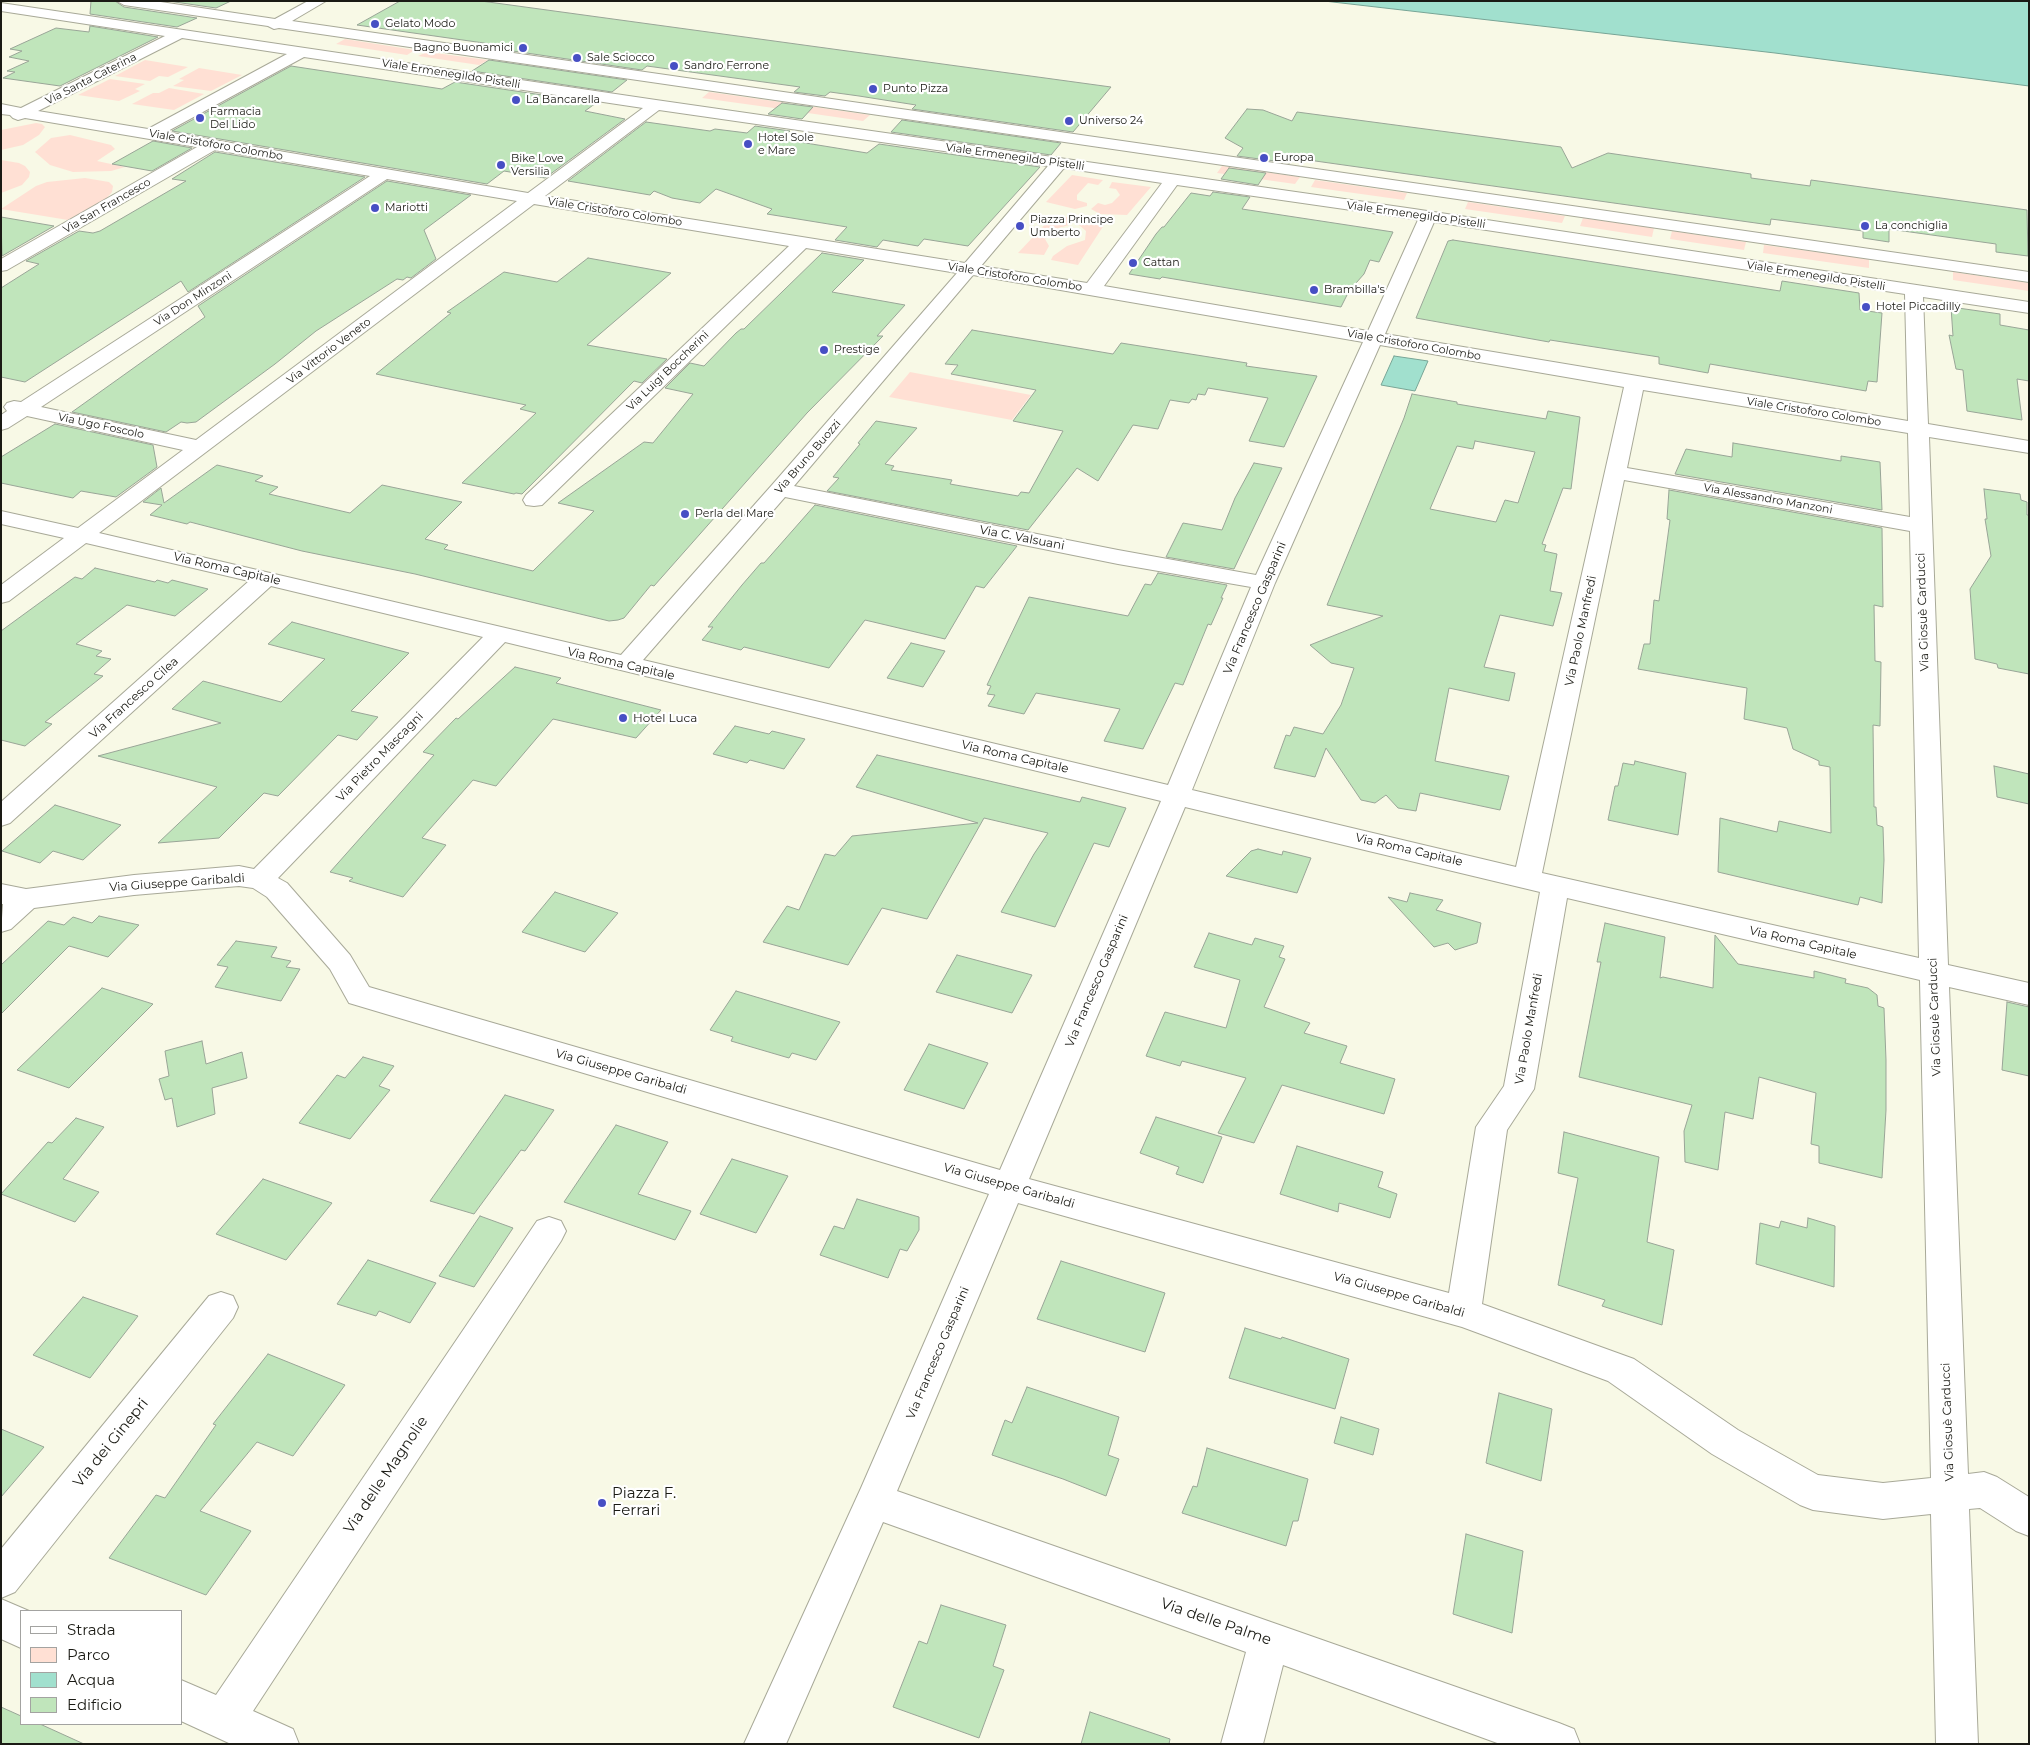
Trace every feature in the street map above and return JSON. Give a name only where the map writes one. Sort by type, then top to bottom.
[{"type":"street","points":[[124,1],[2029,277]]},
{"type":"street","points":[[236,45],[319,1]]},
{"type":"street","name":"Viale Ermenegildo Pistelli","points":[[1,7],[180,34],[236,45],[302,52],[1428,217],[2029,308]]},
{"type":"street","name":"Via Santa Caterina","points":[[1,123],[180,34]]},
{"type":"street","points":[[151,134],[302,52]]},
{"type":"street","name":"Via Vittorio Veneto","points":[[1,596],[656,105]]},
{"type":"street","name":"Viale Cristoforo Colombo","points":[[1,109],[532,199],[1092,289],[1635,383],[2029,447]]},
{"type":"street","name":"Via San Francesco","points":[[1,266],[212,144]]},
{"type":"street","points":[[969,269],[1058,164]]},
{"type":"street","name":"Via Don Minzoni","points":[[1,424],[384,174]]},
{"type":"street","points":[[1092,289],[1172,180]]},
{"type":"street","name":"Via Francesco Gasparini","points":[[764,1744],[874,1501],[1177,795],[1264,583],[1428,217]]},
{"type":"street","name":"Via Luigi Boccherini","points":[[534,500],[802,243]]},
{"type":"street","name":"Via Bruno Buozzi","points":[[626,665],[780,490],[969,269]]},
{"type":"street","name":"Via Giosuè Carducci","points":[[1914,290],[1957,1744]]},
{"type":"street","name":"Via Paolo Manfredi","points":[[1464,1312],[1492,1127],[1519,1089],[1541,882],[1616,472],[1635,383]]},
{"type":"street","name":"Via Ugo Foscolo","points":[[1,404],[200,447]]},
{"type":"street","name":"Via Alessandro Manzoni","points":[[1616,472],[1920,526]]},
{"type":"street","name":"Via C. Valsuani","points":[[780,490],[1118,557],[1264,583]]},
{"type":"street","name":"Via Roma Capitale","points":[[1,518],[266,578],[1541,882],[2029,994]]},
{"type":"street","name":"Via Francesco Cilea","points":[[1,817],[266,578]]},
{"type":"street","name":"Via Pietro Mascagni","points":[[260,880],[499,635]]},
{"type":"street","name":"Via Giuseppe Garibaldi","points":[[13,897],[239,876],[260,880],[276,890],[340,962],[360,995],[1009,1186],[1464,1312],[1621,1370],[1725,1442],[1813,1492],[1883,1501],[1951,1492],[1984,1490],[2029,1518]]},
{"type":"street","points":[[1,922],[13,897]]},
{"type":"street","name":"Via delle Magnolie","points":[[224,1719],[549,1231]]},
{"type":"street","name":"Via dei Ginepri","points":[[1,1579],[221,1306]]},
{"type":"street","name":"Via delle Palme","points":[[874,1501],[1558,1744]]},
{"type":"street","points":[[1,1619],[20,1628]]},
{"type":"street","points":[[1242,1744],[1269,1640]]},
{"type":"street","points":[[182,1700],[278,1744]]},
{"type":"green space","points":[[345,39],[415,50],[407,55],[336,44]]},
{"type":"green space","points":[[427,52],[488,60],[479,65],[418,56]]},
{"type":"green space","points":[[145,60],[188,67],[168,77],[159,76],[150,81],[115,76]]},
{"type":"green space","points":[[199,68],[242,75],[211,91],[173,86],[184,80],[179,79]]},
{"type":"green space","points":[[110,79],[145,84],[135,89],[140,91],[119,101],[78,95]]},
{"type":"green space","points":[[169,88],[204,94],[174,110],[132,104],[153,93],[159,93]]},
{"type":"green space","points":[[709,92],[788,103],[781,109],[702,98]]},
{"type":"green space","points":[[801,105],[870,115],[863,121],[794,111]]},
{"type":"green space","points":[[36,123],[42,124],[45,127],[39,135],[23,145],[1,150],[1,130]]},
{"type":"green space","points":[[70,135],[111,145],[115,149],[97,161],[125,167],[111,171],[73,172],[50,165],[35,152],[51,138]]},
{"type":"green space","points":[[1,160],[19,163],[30,172],[29,177],[22,185],[1,193]]},
{"type":"green space","points":[[1222,166],[1300,177],[1295,184],[1217,173]]},
{"type":"green space","points":[[1072,175],[1103,180],[1098,185],[1088,183],[1077,195],[1077,200],[1087,203],[1087,206],[1075,209],[1046,202]]},
{"type":"green space","points":[[85,178],[109,182],[113,186],[112,192],[106,199],[68,220],[1,209],[36,186],[47,182]]},
{"type":"green space","points":[[1315,180],[1407,193],[1404,200],[1311,187]]},
{"type":"green space","points":[[1112,182],[1151,187],[1127,215],[1100,214],[1091,209],[1098,203],[1105,205],[1112,203],[1120,195],[1116,189],[1109,188]]},
{"type":"green space","points":[[1468,202],[1565,216],[1562,223],[1465,209]]},
{"type":"green space","points":[[1060,216],[1074,218],[1069,225],[1055,229],[1045,239],[1049,246],[1044,255],[1018,253],[1051,218]]},
{"type":"green space","points":[[1583,218],[1654,228],[1652,237],[1580,226]]},
{"type":"green space","points":[[1084,220],[1091,220],[1104,225],[1078,265],[1051,260],[1053,256],[1067,246],[1085,240],[1086,231],[1079,225]]},
{"type":"green space","points":[[1672,231],[1746,242],[1744,250],[1670,239]]},
{"type":"green space","points":[[1764,245],[1869,259],[1869,268],[1763,253]]},
{"type":"green space","points":[[1953,272],[2029,283],[2029,291],[1953,280]]},
{"type":"green space","points":[[910,372],[1031,395],[1012,420],[889,397]]},
{"type":"water","points":[[1324,1],[2029,1],[2029,86],[1775,53]]},
{"type":"water","points":[[1394,356],[1428,361],[1415,391],[1381,385]]},
{"type":"building","points":[[91,1],[115,1],[124,7],[197,18],[177,27],[90,14]]},
{"type":"building","points":[[168,1],[231,1],[216,8]]},
{"type":"building","points":[[400,1],[481,1],[1111,87],[1073,132],[912,109],[916,105],[859,96],[830,92],[825,96],[794,92],[800,87],[647,66],[642,70],[506,50],[512,47],[357,25]]},
{"type":"building","points":[[90,26],[158,37],[60,86],[3,78],[15,72],[7,71],[29,61],[9,57],[22,51],[10,49],[56,28],[89,32]]},
{"type":"building","points":[[489,60],[627,80],[612,92],[472,71]]},
{"type":"building","points":[[291,66],[442,89],[455,82],[596,103],[585,111],[625,119],[545,178],[504,171],[487,184],[172,131]]},
{"type":"building","points":[[782,103],[813,107],[802,119],[768,114]]},
{"type":"building","points":[[1247,109],[1263,110],[1292,121],[1297,112],[1561,147],[1572,168],[1608,153],[1751,174],[1751,178],[1810,186],[1811,180],[2027,210],[2028,256],[1996,252],[1996,244],[1889,229],[1889,242],[1863,238],[1863,231],[1771,219],[1770,225],[1294,158],[1290,163],[1237,156],[1243,148],[1225,138]]},
{"type":"building","points":[[902,120],[1061,143],[1051,155],[891,132]]},
{"type":"building","points":[[646,122],[710,131],[715,129],[747,133],[755,126],[790,131],[781,139],[867,153],[879,144],[1040,167],[968,246],[924,239],[918,246],[883,240],[877,247],[835,240],[847,227],[767,214],[772,209],[716,189],[700,203],[672,198],[654,191],[650,195],[568,181]]},
{"type":"building","points":[[153,141],[192,148],[152,171],[112,164]]},
{"type":"building","points":[[215,152],[365,177],[188,292],[181,281],[25,382],[1,377],[1,288],[39,264],[26,261],[79,231],[93,233],[100,231],[186,181],[172,179]]},
{"type":"building","points":[[1229,168],[1266,173],[1258,185],[1221,179]]},
{"type":"building","points":[[387,181],[471,195],[424,230],[436,259],[411,278],[397,279],[316,331],[275,364],[196,422],[181,422],[166,432],[72,412],[205,317],[198,306]]},
{"type":"building","points":[[1213,192],[1250,197],[1242,209],[1393,232],[1379,262],[1370,260],[1364,274],[1349,291],[1341,307],[1162,277],[1160,279],[1129,274],[1156,234],[1164,227],[1191,193],[1210,196]]},
{"type":"building","points":[[1,217],[54,226],[2,256]]},
{"type":"building","points":[[1453,240],[1780,291],[1782,281],[1859,293],[1860,310],[1882,313],[1877,382],[1868,381],[1866,391],[1710,364],[1708,373],[1659,364],[1659,357],[1550,340],[1549,342],[1416,318],[1448,241]]},
{"type":"building","points":[[822,253],[864,260],[832,292],[905,305],[877,336],[883,336],[807,413],[654,586],[651,585],[624,618],[609,621],[415,574],[302,551],[190,522],[187,524],[150,515],[162,505],[143,502],[161,488],[164,503],[217,465],[263,476],[255,481],[278,487],[269,494],[350,513],[382,485],[462,502],[425,539],[448,545],[444,549],[533,571],[594,511],[558,503],[644,442],[653,443],[693,394],[665,388],[690,363],[704,366],[736,333],[744,329]]},
{"type":"building","points":[[588,258],[671,273],[587,345],[667,359],[642,383],[634,381],[522,494],[462,483],[536,413],[520,409],[526,405],[376,374],[451,313],[447,312],[504,272],[557,282]]},
{"type":"building","points":[[1951,307],[2000,314],[2000,325],[2029,330],[2029,381],[2017,379],[2022,420],[1967,411],[1963,370],[1956,369],[1949,335],[1953,336]]},
{"type":"building","points":[[972,330],[1113,354],[1121,343],[1247,363],[1246,366],[1317,376],[1284,447],[1249,441],[1268,398],[1208,388],[1205,395],[1198,394],[1196,400],[1192,399],[1189,403],[1170,400],[1158,429],[1133,425],[1098,481],[1077,468],[1028,530],[827,491],[839,478],[833,477],[876,421],[917,428],[885,464],[894,466],[891,470],[952,480],[950,484],[1018,496],[1021,492],[1029,493],[1063,431],[1013,421],[1036,390],[951,374],[958,365],[945,364]]},
{"type":"building","points":[[1412,394],[1457,402],[1457,404],[1546,419],[1548,411],[1580,417],[1571,489],[1563,488],[1542,544],[1546,545],[1544,551],[1557,554],[1550,591],[1562,593],[1553,626],[1500,615],[1484,667],[1515,673],[1509,701],[1449,688],[1435,761],[1509,776],[1500,810],[1420,793],[1416,811],[1398,808],[1386,795],[1375,803],[1361,800],[1326,748],[1315,777],[1274,768],[1286,735],[1290,736],[1294,727],[1323,734],[1341,705],[1354,668],[1331,663],[1310,645],[1383,616],[1327,605],[1404,418]],"holes":[[[1475,441],[1535,452],[1518,503],[1505,500],[1496,522],[1430,509],[1457,446],[1473,449]]]},
{"type":"building","points":[[55,424],[153,445],[157,467],[116,497],[81,491],[73,498],[1,483],[1,457]]},
{"type":"building","points":[[1733,443],[1841,461],[1841,456],[1880,462],[1882,510],[1675,474],[1686,449],[1732,457]]},
{"type":"building","points":[[1254,463],[1282,468],[1234,569],[1166,557],[1183,523],[1222,530],[1235,498]]},
{"type":"building","points":[[1984,489],[2020,494],[2021,500],[2027,502],[2027,515],[2029,515],[2029,674],[1998,668],[1997,664],[1975,659],[1970,589],[1991,556],[1985,519],[1987,519]]},
{"type":"building","points":[[1669,490],[1882,528],[1883,607],[1874,605],[1875,661],[1881,662],[1880,726],[1873,725],[1874,807],[1876,807],[1877,825],[1883,827],[1882,903],[1860,897],[1858,905],[1718,872],[1720,818],[1777,832],[1779,821],[1831,833],[1830,767],[1819,765],[1819,761],[1793,749],[1787,728],[1744,719],[1747,688],[1638,669],[1644,644],[1650,644],[1654,600],[1659,601],[1670,520],[1667,519]]},
{"type":"building","points":[[815,505],[1017,546],[984,588],[976,586],[945,639],[865,620],[829,668],[744,647],[741,650],[702,640],[713,627],[708,627],[742,585]]},
{"type":"building","points":[[95,568],[155,582],[157,580],[168,583],[172,580],[208,589],[175,616],[127,605],[76,644],[102,651],[96,656],[111,659],[94,674],[103,676],[45,722],[52,724],[25,746],[1,740],[1,631],[75,577],[82,579]]},
{"type":"building","points":[[1158,573],[1227,585],[1211,625],[1208,624],[1183,685],[1175,683],[1143,749],[1104,741],[1120,709],[1036,693],[1024,714],[988,706],[995,695],[987,694],[991,686],[987,685],[1029,597],[1128,616],[1145,584],[1151,585]]},
{"type":"building","points":[[292,622],[409,653],[351,711],[378,717],[357,740],[338,735],[278,796],[264,793],[219,838],[158,843],[217,787],[98,756],[221,723],[172,709],[203,681],[281,702],[325,659],[268,644]]},
{"type":"building","points":[[911,643],[945,651],[923,687],[887,678]]},
{"type":"building","points":[[515,667],[561,678],[556,683],[661,710],[636,738],[553,719],[496,786],[473,780],[422,838],[446,845],[403,897],[349,881],[353,878],[330,872],[434,755],[423,752],[456,718],[458,719]]},
{"type":"building","points":[[735,726],[769,734],[772,731],[805,739],[784,769],[750,760],[747,763],[713,754]]},
{"type":"building","points":[[877,755],[1080,802],[1082,797],[1126,808],[1109,847],[1094,843],[1055,927],[1001,912],[1048,833],[984,818],[927,919],[882,908],[848,965],[763,942],[787,906],[799,910],[825,854],[835,856],[852,836],[978,823],[856,787]]},
{"type":"building","points":[[1635,761],[1686,773],[1678,835],[1608,820],[1615,786],[1618,786],[1623,763],[1634,765]]},
{"type":"building","points":[[1994,766],[2029,774],[2029,804],[1997,797]]},
{"type":"building","points":[[55,805],[121,825],[83,860],[53,851],[40,863],[2,851]]},
{"type":"building","points":[[1258,849],[1282,855],[1283,851],[1311,858],[1297,893],[1226,876],[1251,851]]},
{"type":"building","points":[[555,892],[618,913],[585,952],[522,932]]},
{"type":"building","points":[[1410,893],[1443,900],[1436,910],[1481,923],[1477,943],[1455,950],[1448,943],[1434,947],[1388,897],[1407,902]]},
{"type":"building","points":[[99,916],[139,925],[108,957],[69,946],[1,1014],[1,965],[48,921],[64,925],[73,917],[92,923]]},
{"type":"building","points":[[1605,923],[1665,937],[1660,978],[1663,977],[1713,988],[1715,935],[1738,964],[1814,978],[1814,971],[1846,979],[1845,983],[1868,988],[1877,995],[1878,1006],[1884,1008],[1886,1060],[1886,1110],[1882,1178],[1819,1163],[1819,1146],[1811,1144],[1816,1093],[1759,1077],[1753,1119],[1725,1112],[1718,1170],[1685,1162],[1684,1131],[1692,1105],[1579,1077],[1601,962],[1597,962]]},
{"type":"building","points":[[1209,933],[1252,945],[1255,938],[1284,946],[1279,957],[1285,959],[1264,1007],[1310,1023],[1304,1033],[1347,1046],[1340,1063],[1395,1079],[1384,1114],[1282,1085],[1254,1143],[1218,1133],[1246,1078],[1182,1061],[1180,1066],[1146,1056],[1165,1012],[1226,1028],[1240,980],[1194,967]]},
{"type":"building","points":[[236,941],[277,947],[271,957],[291,961],[286,967],[300,969],[281,1001],[215,987],[228,967],[217,965]]},
{"type":"building","points":[[957,955],[1032,975],[1012,1013],[936,992]]},
{"type":"building","points":[[102,988],[153,1004],[69,1088],[17,1070]]},
{"type":"building","points":[[736,991],[840,1022],[816,1060],[792,1053],[789,1058],[731,1041],[733,1037],[710,1030]]},
{"type":"building","points":[[2007,1002],[2029,1007],[2029,1076],[2002,1070]]},
{"type":"building","points":[[202,1041],[206,1064],[242,1052],[247,1078],[212,1088],[215,1114],[177,1127],[172,1098],[165,1100],[159,1079],[169,1076],[165,1051]]},
{"type":"building","points":[[929,1044],[988,1063],[964,1109],[904,1090]]},
{"type":"building","points":[[363,1057],[394,1066],[379,1086],[390,1090],[350,1139],[299,1123],[337,1075],[345,1078]]},
{"type":"building","points":[[505,1095],[554,1110],[525,1151],[521,1150],[474,1214],[430,1201]]},
{"type":"building","points":[[1156,1117],[1222,1137],[1203,1183],[1176,1174],[1179,1167],[1140,1153]]},
{"type":"building","points":[[76,1118],[104,1127],[63,1179],[99,1192],[75,1222],[1,1194],[48,1142],[52,1143]]},
{"type":"building","points":[[616,1125],[668,1142],[638,1194],[691,1211],[675,1240],[564,1202]]},
{"type":"building","points":[[1564,1132],[1659,1157],[1647,1242],[1674,1250],[1662,1325],[1602,1306],[1605,1300],[1558,1285],[1578,1178],[1558,1173]]},
{"type":"building","points":[[1297,1146],[1383,1172],[1378,1187],[1397,1194],[1390,1218],[1339,1203],[1338,1212],[1280,1194]]},
{"type":"building","points":[[732,1159],[788,1176],[756,1233],[700,1214]]},
{"type":"building","points":[[263,1179],[332,1203],[286,1260],[216,1234]]},
{"type":"building","points":[[857,1199],[919,1217],[919,1230],[907,1251],[900,1249],[888,1278],[820,1255],[834,1226],[844,1229]]},
{"type":"building","points":[[480,1216],[513,1228],[474,1287],[439,1276]]},
{"type":"building","points":[[1808,1218],[1835,1226],[1834,1287],[1756,1264],[1760,1223],[1779,1228],[1781,1221],[1807,1228]]},
{"type":"building","points":[[368,1260],[436,1283],[410,1323],[379,1311],[376,1316],[337,1304]]},
{"type":"building","points":[[1061,1261],[1165,1293],[1145,1352],[1037,1319]]},
{"type":"building","points":[[83,1297],[138,1316],[90,1378],[33,1355]]},
{"type":"building","points":[[1245,1328],[1281,1339],[1282,1337],[1349,1359],[1335,1409],[1229,1378]]},
{"type":"building","points":[[268,1354],[345,1385],[293,1456],[257,1442],[200,1511],[251,1531],[206,1595],[109,1558],[156,1495],[165,1498],[216,1425],[213,1424]]},
{"type":"building","points":[[1027,1387],[1119,1417],[1108,1455],[1119,1459],[1106,1496],[992,1455],[1005,1420],[1012,1423]]},
{"type":"building","points":[[1499,1393],[1552,1409],[1541,1481],[1486,1463]]},
{"type":"building","points":[[1341,1417],[1379,1429],[1373,1455],[1334,1443]]},
{"type":"building","points":[[1,1429],[44,1447],[1,1497]]},
{"type":"building","points":[[1207,1448],[1308,1479],[1298,1521],[1293,1521],[1286,1546],[1182,1513],[1193,1486],[1197,1487]]},
{"type":"building","points":[[1466,1534],[1523,1551],[1512,1633],[1453,1614]]},
{"type":"building","points":[[941,1605],[1006,1625],[993,1666],[1004,1670],[979,1738],[893,1707],[919,1641],[927,1644]]},
{"type":"building","points":[[1,1707],[20,1716],[20,1725],[42,1725],[84,1744],[1,1744]]},
{"type":"building","points":[[1090,1712],[1170,1739],[1169,1744],[1081,1744]]},
{"type":"place","name":"Gelato Modo","points":[[375,24]]},
{"type":"place","name":"Bagno Buonamici","points":[[523,48]]},
{"type":"place","name":"Sale Sciocco","points":[[577,58]]},
{"type":"place","name":"Sandro Ferrone","points":[[674,66]]},
{"type":"place","name":"Punto Pizza","points":[[873,89]]},
{"type":"place","name":"La Bancarella","points":[[516,100]]},
{"type":"place","name":"Farmacia Del Lido","points":[[200,118]]},
{"type":"place","name":"Universo 24","points":[[1069,121]]},
{"type":"place","name":"Hotel Sole e Mare","points":[[748,144]]},
{"type":"place","name":"Europa","points":[[1264,158]]},
{"type":"place","name":"Bike Love Versilia","points":[[501,165]]},
{"type":"place","name":"Mariotti","points":[[375,208]]},
{"type":"place","name":"Piazza Principe Umberto","points":[[1020,226]]},
{"type":"place","name":"La conchiglia","points":[[1865,226]]},
{"type":"place","name":"Cattan","points":[[1133,263]]},
{"type":"place","name":"Brambilla's","points":[[1314,290]]},
{"type":"place","name":"Hotel Piccadilly","points":[[1866,307]]},
{"type":"place","name":"Prestige","points":[[824,350]]},
{"type":"place","name":"Perla del Mare","points":[[685,514]]},
{"type":"place","name":"Hotel Luca","points":[[623,718]]},
{"type":"place","name":"Piazza F. Ferrari","points":[[602,1503]]}]
